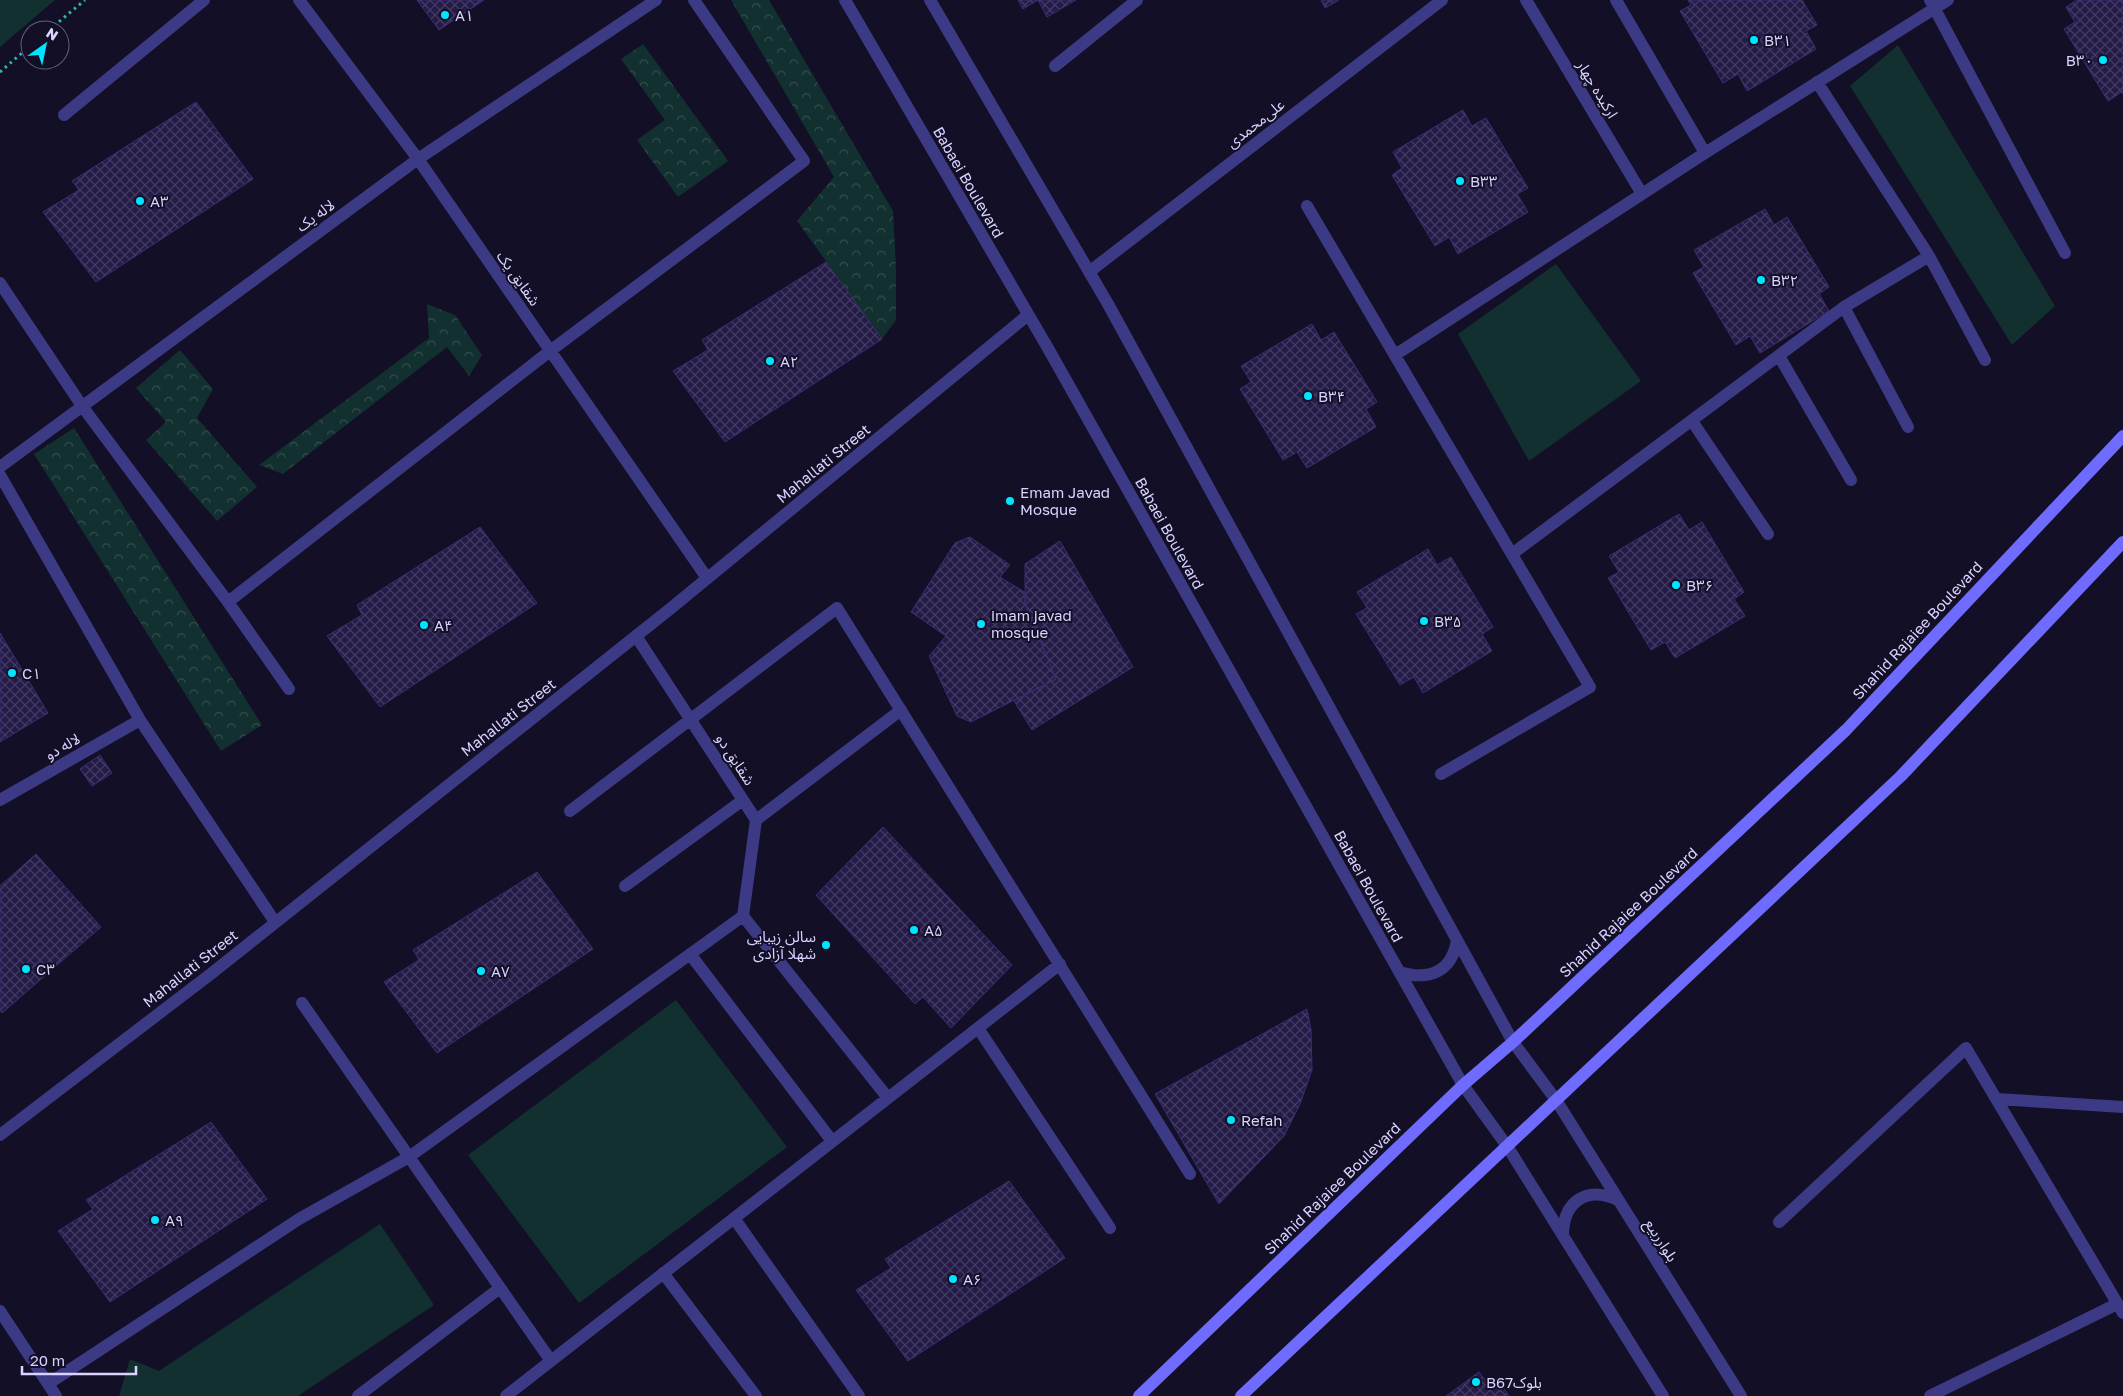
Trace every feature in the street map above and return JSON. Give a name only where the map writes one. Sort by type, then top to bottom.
[{"type":"main road","name":"Shahid Rajaiee Boulevard","points":[[1138,1396],[1463,1084],[1513,1042],[1846,730],[2123,436]]},
{"type":"main road","points":[[1241,1396],[1901,776],[2123,542]]},
{"type":"street","points":[[64,115],[204,0]]},
{"type":"street","name":"شقایق یک","points":[[299,0],[418,159],[707,578]]},
{"type":"street","name":"لاله یک","points":[[0,467],[418,159],[656,0]]},
{"type":"street","points":[[228,602],[550,351],[804,161],[694,0]]},
{"type":"street","name":"Babaei Boulevard","points":[[845,0],[1028,315],[1463,1084],[1507,1146]]},
{"type":"street","points":[[930,0],[1089,272],[1513,1042]]},
{"type":"street","points":[[1055,66],[1137,0]]},
{"type":"street","name":"علی‌محمدی","points":[[1089,272],[1442,0]]},
{"type":"street","name":"ارکیده چهار","points":[[1526,0],[1642,194]]},
{"type":"street","points":[[1616,0],[1705,153]]},
{"type":"street","points":[[1395,355],[1817,82],[1932,4],[1948,0]]},
{"type":"street","points":[[1932,4],[2065,253]]},
{"type":"street","points":[[1817,82],[1929,256],[1985,360]]},
{"type":"street","points":[[1307,206],[1590,687],[1441,774]]},
{"type":"street","points":[[1512,554],[1844,307],[1929,256]]},
{"type":"street","points":[[0,283],[82,406],[228,602],[289,689]]},
{"type":"street","points":[[1844,307],[1908,427]]},
{"type":"street","name":"Mahallati Street","points":[[0,1135],[275,922],[636,636],[1028,315]]},
{"type":"street","points":[[1780,356],[1851,480]]},
{"type":"street","points":[[1692,421],[1768,534]]},
{"type":"street","points":[[0,475],[140,720],[275,922]]},
{"type":"street","points":[[570,811],[837,608],[1190,1174]]},
{"type":"street","name":"شقایق دو","points":[[636,636],[756,820]]},
{"type":"street","points":[[888,1098],[743,916],[756,820],[901,710]]},
{"type":"street","name":"لاله دو","points":[[0,800],[140,720]]},
{"type":"street","points":[[625,886],[743,800]]},
{"type":"street","points":[[48,1384],[299,1219],[409,1157],[743,916]]},
{"type":"street","points":[[1399,972],[1412,976],[1424,976],[1438,971],[1450,962],[1457,940]]},
{"type":"street","points":[[690,954],[832,1141]]},
{"type":"street","points":[[506,1396],[1060,964]]},
{"type":"street","points":[[302,1003],[551,1361]]},
{"type":"street","points":[[978,1028],[1110,1228]]},
{"type":"street","name":"بلوارربیع","points":[[1513,1042],[1556,1100],[1742,1396]]},
{"type":"street","points":[[1779,1222],[1966,1048],[2120,1309],[1930,1396]]},
{"type":"street","points":[[1996,1099],[2123,1108]]},
{"type":"street","points":[[1507,1146],[1663,1396]]},
{"type":"street","points":[[1563,1234],[1564,1220],[1569,1208],[1580,1199],[1592,1194],[1599,1194],[1618,1200]]},
{"type":"street","points":[[734,1218],[860,1396]]},
{"type":"street","points":[[663,1273],[756,1396]]},
{"type":"street","points":[[358,1396],[500,1288]]},
{"type":"street","points":[[0,1311],[56,1396]]},
{"type":"path","points":[[61,20],[85,0]]},
{"type":"path","points":[[0,72],[20,55]]},
{"type":"green space","points":[[0,0],[55,0],[32,20],[20,20],[20,30],[0,47]]},
{"type":"green space","points":[[731,0],[769,0],[893,211],[896,320],[882,339],[797,221],[834,177]]},
{"type":"green space","points":[[643,44],[728,161],[678,197],[637,140],[665,120],[621,59]]},
{"type":"green space","points":[[1898,45],[2055,306],[2012,345],[1850,86]]},
{"type":"green space","points":[[1556,264],[1641,381],[1529,461],[1458,334]]},
{"type":"green space","points":[[427,304],[455,315],[482,355],[469,376],[447,347],[283,474],[259,465],[429,338]]},
{"type":"green space","points":[[180,350],[213,389],[197,418],[257,487],[217,521],[146,440],[166,422],[136,388]]},
{"type":"green space","points":[[74,428],[262,725],[221,751],[34,454]]},
{"type":"green space","points":[[676,1000],[787,1147],[579,1303],[468,1155]]},
{"type":"green space","points":[[380,1224],[434,1305],[298,1396],[119,1396],[130,1359],[159,1371]]},
{"type":"building","name":"A۱","points":[[417,0],[484,0],[439,30]]},
{"type":"building","points":[[1018,0],[1038,0],[1023,9]]},
{"type":"building","points":[[1038,0],[1076,0],[1047,17]]},
{"type":"building","points":[[1321,0],[1339,0],[1325,8]]},
{"type":"building","name":"B۳۱","points":[[1688,0],[1802,0],[1817,25],[1806,31],[1816,49],[1747,91],[1738,74],[1723,83],[1680,11],[1691,5]]},
{"type":"building","name":"B۳۰","points":[[2077,0],[2123,0],[2123,94],[2122,92],[2108,101],[2064,29],[2075,22],[2066,7]]},
{"type":"building","name":"A۳","points":[[196,102],[253,179],[96,282],[43,212],[79,190],[72,181]]},
{"type":"building","name":"B۳۳","points":[[1463,110],[1472,126],[1486,118],[1528,188],[1517,194],[1528,212],[1458,254],[1449,237],[1435,246],[1392,175],[1402,168],[1393,152]]},
{"type":"building","name":"B۳۲","points":[[1765,209],[1774,225],[1787,217],[1829,287],[1819,294],[1829,311],[1760,353],[1750,336],[1736,345],[1693,273],[1704,267],[1694,250]]},
{"type":"building","name":"A۲","points":[[826,262],[882,339],[725,442],[673,371],[708,350],[702,340]]},
{"type":"building","name":"B۳۴","points":[[1312,324],[1321,340],[1334,332],[1377,402],[1366,409],[1376,427],[1307,468],[1297,452],[1283,460],[1240,389],[1251,382],[1241,366]]},
{"type":"building","name":"B۳۶","points":[[1679,514],[1689,530],[1702,522],[1744,592],[1734,599],[1745,616],[1675,658],[1665,642],[1651,650],[1608,578],[1619,572],[1609,556]]},
{"type":"building","name":"A۴","points":[[480,527],[537,603],[380,707],[327,636],[362,615],[357,605]]},
{"type":"building","name":"imam javad mosque","points":[[970,537],[1010,565],[1000,577],[1026,593],[1025,603],[1056,679],[971,722],[957,716],[929,656],[946,636],[911,612],[955,543]]},
{"type":"building","points":[[1060,541],[1133,667],[1032,730],[1014,701],[1056,679],[1025,603],[1025,564]]},
{"type":"building","name":"B۳۵","points":[[1428,549],[1437,565],[1451,557],[1493,627],[1482,634],[1492,651],[1423,693],[1414,677],[1400,685],[1356,614],[1367,608],[1357,592]]},
{"type":"building","name":"C۱","points":[[0,633],[48,713],[0,742]]},
{"type":"building","points":[[100,755],[112,773],[92,786],[80,769]]},
{"type":"building","name":"A۵","points":[[883,827],[1012,965],[951,1028],[923,997],[915,1004],[816,895]]},
{"type":"building","name":"C۳","points":[[36,854],[101,927],[2,1013],[0,1010],[0,886]]},
{"type":"building","name":"A۷","points":[[537,872],[593,949],[437,1053],[384,982],[419,960],[413,950]]},
{"type":"building","name":"Refah","points":[[1307,1009],[1311,1030],[1312,1070],[1300,1104],[1284,1136],[1219,1204],[1155,1094]]},
{"type":"building","name":"A۹","points":[[211,1122],[267,1199],[110,1302],[58,1231],[93,1209],[86,1200]]},
{"type":"building","name":"A۶","points":[[1009,1181],[1065,1258],[908,1361],[856,1290],[891,1268],[885,1259]]},
{"type":"building","name":"B67بلوک","points":[[1479,1372],[1489,1385],[1497,1379],[1509,1396],[1446,1396]]},
{"type":"place","name":"A۱","points":[[445,15]]},
{"type":"place","name":"B۳۱","points":[[1754,40]]},
{"type":"place","name":"B۳۰","points":[[2103,60]]},
{"type":"place","name":"B۳۳","points":[[1460,181]]},
{"type":"place","name":"A۳","points":[[140,201]]},
{"type":"place","name":"B۳۲","points":[[1761,280]]},
{"type":"place","name":"A۲","points":[[770,361]]},
{"type":"place","name":"B۳۴","points":[[1308,396]]},
{"type":"place","name":"Emam Javad Mosque","points":[[1010,501]]},
{"type":"place","name":"B۳۶","points":[[1676,585]]},
{"type":"place","name":"B۳۵","points":[[1424,621]]},
{"type":"place","name":"imam javad mosque","points":[[981,624]]},
{"type":"place","name":"A۴","points":[[424,625]]},
{"type":"place","name":"C۱","points":[[12,673]]},
{"type":"place","name":"A۵","points":[[914,930]]},
{"type":"place","name":"سالن زیبایی شهلا آزادی","points":[[826,945]]},
{"type":"place","name":"C۳","points":[[26,969]]},
{"type":"place","name":"A۷","points":[[481,971]]},
{"type":"place","name":"Refah","points":[[1231,1120]]},
{"type":"place","name":"A۹","points":[[155,1220]]},
{"type":"place","name":"A۶","points":[[953,1279]]},
{"type":"place","name":"B67بلوک","points":[[1476,1382]]}]
